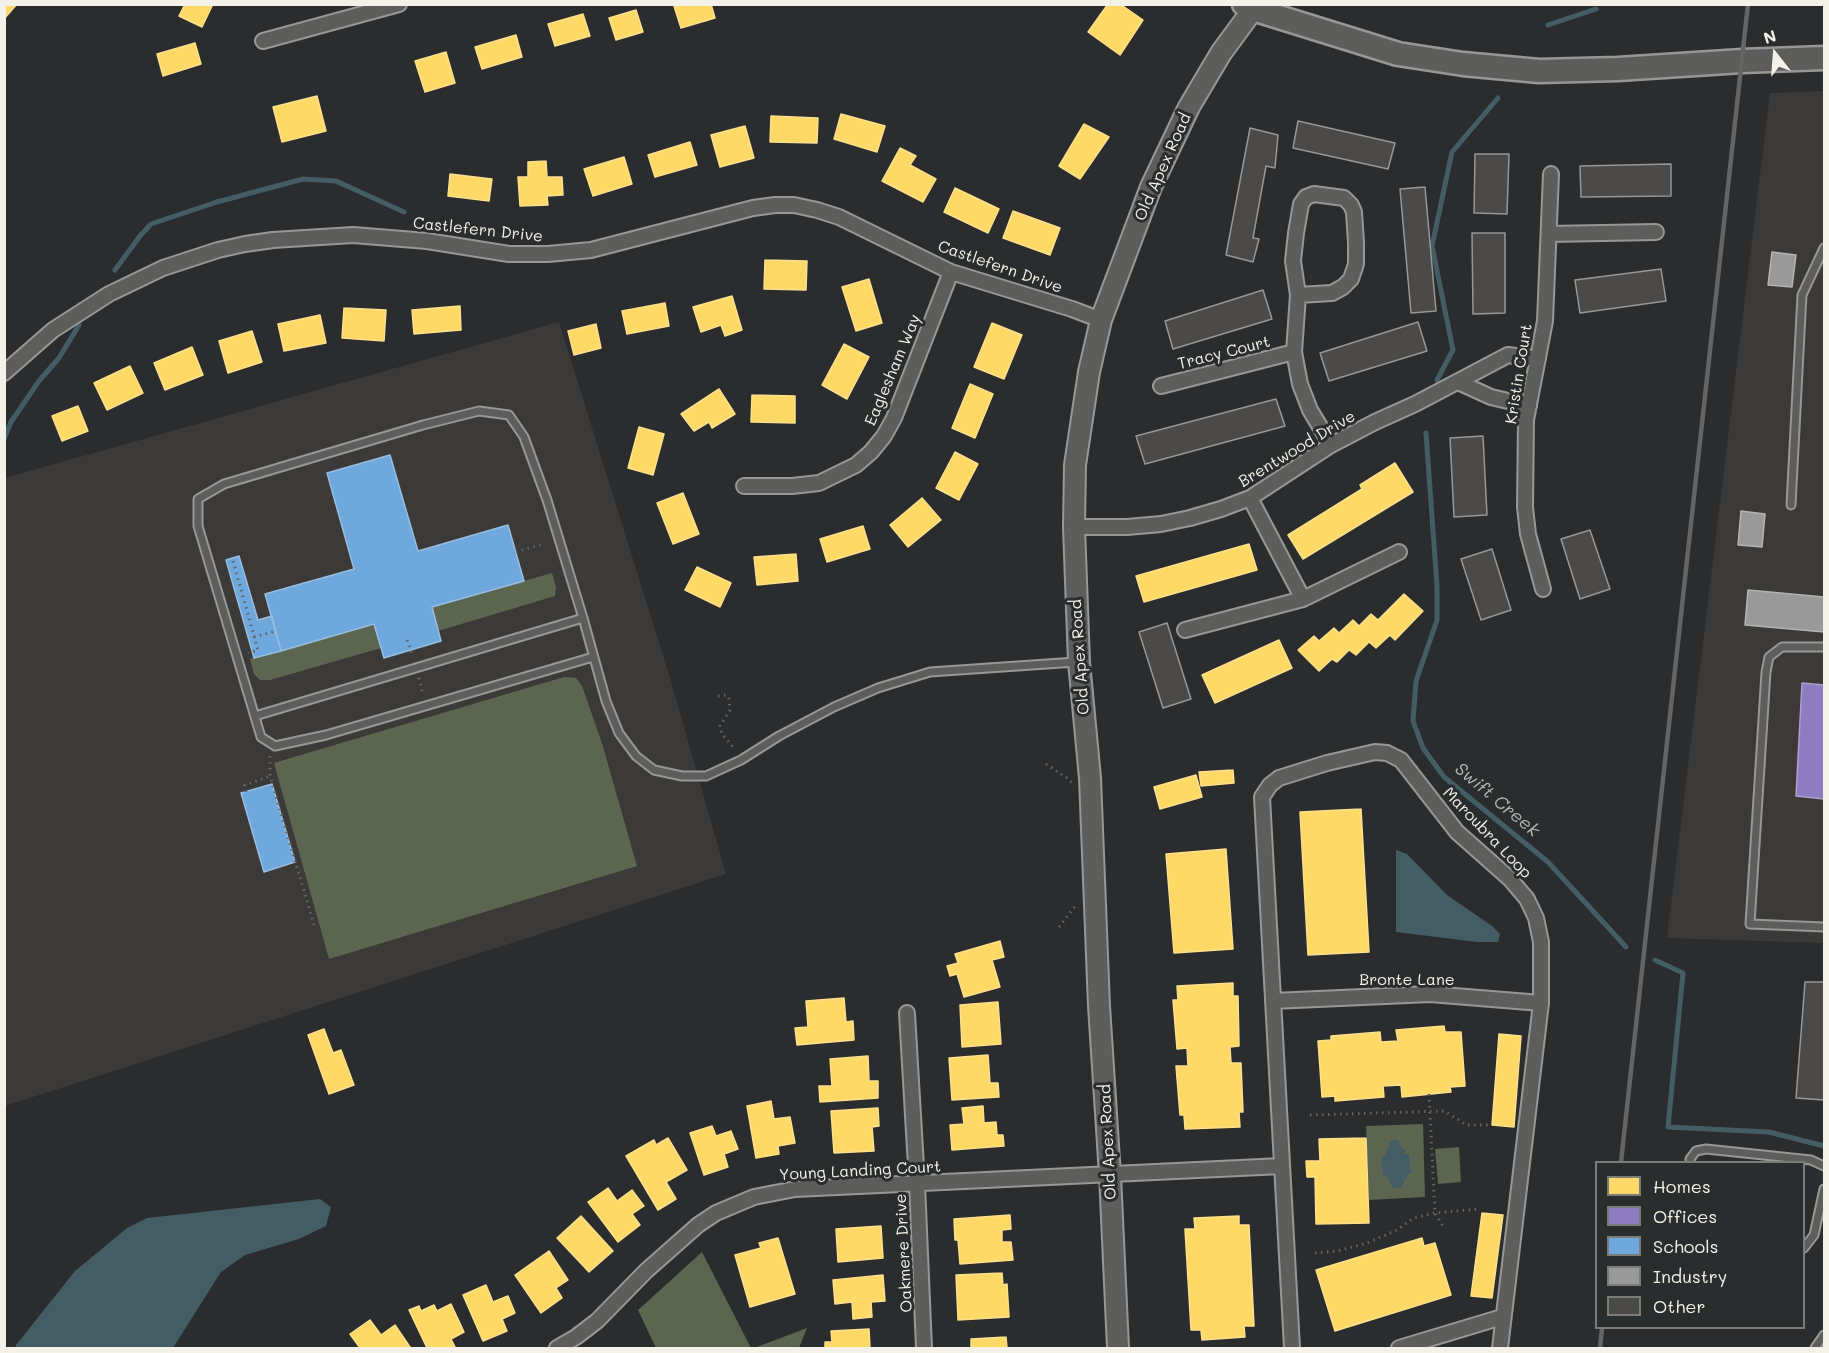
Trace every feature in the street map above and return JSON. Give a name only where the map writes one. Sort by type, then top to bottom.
[{"type":"main road","points":[[1252,6],[1398,54],[1463,64],[1539,71],[1824,58]]},
{"type":"main road","name":"Old Apex Road","points":[[1118,1348],[1099,1006],[1090,778],[1079,662],[1074,527],[1075,465],[1089,372],[1101,320],[1151,187],[1189,107],[1252,6]]},
{"type":"street","points":[[263,41],[399,4]]},
{"type":"street","name":"Kristin Court","points":[[1543,589],[1528,534],[1525,507],[1526,420],[1545,321],[1551,174]]},
{"type":"street","points":[[1298,295],[1332,293],[1351,279],[1356,264],[1354,212],[1351,204],[1344,198],[1314,194],[1306,197],[1301,204],[1293,261],[1298,295],[1294,352],[1300,384],[1310,410],[1331,446]]},
{"type":"street","name":"Castlefern Drive","points":[[4,373],[53,330],[109,294],[163,268],[245,244],[353,235],[427,242],[508,254],[548,255],[591,250],[753,208],[794,205],[838,217],[951,272],[1101,320]]},
{"type":"street","points":[[1549,234],[1656,232]]},
{"type":"street","name":"Eaglesham Way","points":[[744,486],[792,486],[819,483],[856,465],[871,452],[884,436],[894,418],[951,272]]},
{"type":"street","name":"Tracy Court","points":[[1161,386],[1294,352]]},
{"type":"street","name":"Brentwood Drive","points":[[1074,527],[1127,527],[1161,524],[1190,518],[1250,498],[1331,446],[1508,355],[1538,359]]},
{"type":"street","points":[[1458,382],[1491,397],[1529,406]]},
{"type":"street","points":[[1250,498],[1302,599]]},
{"type":"street","points":[[1185,630],[1302,599],[1400,552]]},
{"type":"street","name":"Maroubra Loop","points":[[1292,1348],[1262,796],[1279,778],[1327,763],[1375,752],[1387,753],[1401,760],[1457,832],[1510,879],[1527,899],[1536,918],[1541,942],[1541,1003],[1500,1348]]},
{"type":"street","name":"Bronte Lane","points":[[1273,1000],[1430,994],[1541,1003]]},
{"type":"street","name":"Oakmere Drive","points":[[907,1013],[924,1348]]},
{"type":"street","name":"Young Landing Court","points":[[557,1348],[597,1321],[646,1271],[698,1225],[716,1213],[754,1197],[795,1190],[1282,1166]]},
{"type":"street","points":[[1400,1348],[1503,1317]]},
{"type":"lane","points":[[1791,505],[1802,295],[1824,248]]},
{"type":"lane","points":[[594,657],[326,735],[274,746],[261,738],[198,526],[198,499],[224,484],[423,425],[479,411],[509,415],[524,437],[543,489],[583,618],[594,657],[606,700],[620,733],[636,756],[654,770],[682,776],[706,776],[741,760],[779,736],[834,707],[878,688],[930,672],[1079,662]]},
{"type":"lane","points":[[255,716],[583,618]]},
{"type":"lane","points":[[1824,647],[1782,647],[1769,657],[1766,672],[1750,924],[1824,927]]},
{"type":"lane","points":[[1690,1161],[1696,1152],[1706,1149],[1811,1160],[1824,1166]]},
{"type":"lane","points":[[1805,1246],[1814,1235],[1824,1189]]},
{"type":"lane","points":[[1815,1348],[1824,1335]]},
{"type":"path","points":[[516,552],[543,544]]},
{"type":"path","points":[[233,561],[258,650],[248,653]]},
{"type":"path","points":[[254,637],[276,632]]},
{"type":"path","points":[[407,640],[413,657]]},
{"type":"path","points":[[419,676],[423,696]]},
{"type":"path","points":[[718,696],[726,695],[729,699],[730,710],[720,726],[722,734],[734,748]]},
{"type":"path","points":[[270,756],[270,776],[314,925]]},
{"type":"path","points":[[1046,764],[1068,778],[1073,784]]},
{"type":"path","points":[[246,792],[245,785],[270,776]]},
{"type":"path","points":[[1059,927],[1079,902]]},
{"type":"path","points":[[1429,1094],[1435,1213],[1444,1228]]},
{"type":"path","points":[[1310,1115],[1430,1110],[1444,1111],[1467,1125],[1488,1125]]},
{"type":"path","points":[[1315,1253],[1338,1251],[1368,1244],[1395,1231],[1414,1218],[1435,1213],[1479,1209]]},
{"type":"shaded area","points":[[1824,91],[1824,943],[1667,938],[1770,93]]},
{"type":"shaded area","points":[[559,322],[671,681],[726,874],[5,1106],[5,478]]},
{"type":"green space","points":[[552,573],[556,587],[555,596],[438,631],[432,607]]},
{"type":"green space","points":[[374,624],[381,648],[270,680],[260,680],[254,674],[250,659]]},
{"type":"green space","points":[[564,677],[576,678],[582,686],[602,743],[637,866],[329,959],[274,763]]},
{"type":"green space","points":[[1423,1124],[1425,1197],[1369,1200],[1366,1126]]},
{"type":"green space","points":[[1459,1147],[1461,1182],[1438,1184],[1435,1149]]},
{"type":"green space","points":[[702,1252],[751,1348],[656,1348],[638,1310]]},
{"type":"green space","points":[[807,1328],[799,1348],[754,1348]]},
{"type":"water","points":[[1396,850],[1407,854],[1447,895],[1492,926],[1500,934],[1498,942],[1477,942],[1396,932]]},
{"type":"water","points":[[1398,1140],[1402,1149],[1405,1149],[1405,1154],[1409,1154],[1411,1174],[1407,1174],[1407,1179],[1404,1179],[1401,1188],[1392,1187],[1387,1175],[1383,1175],[1381,1156],[1386,1156],[1389,1143]]},
{"type":"water","points":[[320,1199],[331,1207],[326,1226],[299,1239],[245,1255],[221,1272],[173,1348],[15,1348],[75,1271],[127,1228],[147,1218]]},
{"type":"building: Homes","points":[[4,4],[17,4],[4,19]]},
{"type":"building: Homes","points":[[185,4],[213,4],[202,27],[179,16]]},
{"type":"building: Homes","points":[[711,4],[715,18],[681,28],[674,6]]},
{"type":"building: Homes","points":[[1108,4],[1120,4],[1143,20],[1120,55],[1088,32]]},
{"type":"building: Homes","points":[[636,10],[643,32],[616,40],[609,18]]},
{"type":"building: Homes","points":[[583,14],[590,36],[555,46],[548,24]]},
{"type":"building: Homes","points":[[516,35],[522,57],[482,69],[475,47]]},
{"type":"building: Homes","points":[[195,43],[201,64],[163,76],[157,54]]},
{"type":"building: Homes","points":[[446,52],[455,83],[425,92],[415,61]]},
{"type":"building: Homes","points":[[317,96],[326,131],[282,142],[273,107]]},
{"type":"building: Homes","points":[[841,114],[885,126],[877,152],[834,139]]},
{"type":"building: Homes","points":[[771,116],[818,118],[817,143],[770,142]]},
{"type":"building: Homes","points":[[1084,124],[1109,137],[1080,179],[1059,166]]},
{"type":"building: Homes","points":[[745,126],[754,158],[720,167],[711,135]]},
{"type":"building: Homes","points":[[690,142],[697,165],[655,177],[648,155]]},
{"type":"building: Homes","points":[[900,148],[916,156],[910,165],[936,179],[923,202],[882,181]]},
{"type":"building: Homes","points":[[624,157],[632,184],[593,196],[584,169]]},
{"type":"building: Homes","points":[[546,161],[547,177],[562,177],[563,195],[547,196],[548,205],[520,206],[518,177],[528,177],[528,162]]},
{"type":"building: Homes","points":[[450,174],[492,179],[489,201],[448,196]]},
{"type":"building: Homes","points":[[955,188],[999,209],[988,233],[944,212]]},
{"type":"building: Homes","points":[[1013,211],[1060,228],[1050,255],[1003,238]]},
{"type":"building: Homes","points":[[765,260],[807,261],[806,290],[764,289]]},
{"type":"building: Homes","points":[[869,279],[882,323],[856,331],[842,287]]},
{"type":"building: Homes","points":[[732,296],[742,330],[725,336],[721,325],[701,332],[693,307]]},
{"type":"building: Homes","points":[[665,303],[669,326],[627,334],[622,311]]},
{"type":"building: Homes","points":[[460,306],[461,330],[414,334],[412,310]]},
{"type":"building: Homes","points":[[344,308],[386,310],[384,341],[342,338]]},
{"type":"building: Homes","points":[[320,315],[326,343],[284,351],[278,324]]},
{"type":"building: Homes","points":[[992,323],[1022,335],[1004,379],[974,367]]},
{"type":"building: Homes","points":[[596,324],[601,348],[574,355],[568,331]]},
{"type":"building: Homes","points":[[252,331],[262,362],[228,373],[219,341]]},
{"type":"building: Homes","points":[[844,344],[869,357],[847,399],[822,385]]},
{"type":"building: Homes","points":[[192,347],[203,375],[165,390],[154,363]]},
{"type":"building: Homes","points":[[130,366],[143,393],[107,410],[94,383]]},
{"type":"building: Homes","points":[[970,384],[993,394],[975,438],[952,428]]},
{"type":"building: Homes","points":[[719,389],[735,414],[712,428],[709,422],[694,431],[681,414]]},
{"type":"building: Homes","points":[[752,395],[795,396],[795,423],[751,422]]},
{"type":"building: Homes","points":[[78,406],[88,431],[62,441],[52,416]]},
{"type":"building: Homes","points":[[639,427],[664,434],[653,475],[628,468]]},
{"type":"building: Homes","points":[[955,452],[978,464],[959,500],[936,488]]},
{"type":"building: Homes","points":[[1395,463],[1413,492],[1303,559],[1288,535],[1362,489],[1360,485]]},
{"type":"building: Homes","points":[[683,493],[699,534],[673,544],[657,503]]},
{"type":"building: Homes","points":[[922,498],[941,520],[908,547],[890,525]]},
{"type":"building: Homes","points":[[863,526],[870,549],[827,562],[820,539]]},
{"type":"building: Homes","points":[[1249,544],[1257,570],[1144,602],[1136,576]]},
{"type":"building: Homes","points":[[796,554],[798,581],[757,585],[754,557]]},
{"type":"building: Homes","points":[[697,567],[731,583],[720,607],[685,590]]},
{"type":"building: Homes","points":[[1404,594],[1423,611],[1395,640],[1390,635],[1376,648],[1369,642],[1356,655],[1349,650],[1337,662],[1332,659],[1319,671],[1298,650],[1314,636],[1319,641],[1334,628],[1339,633],[1353,620],[1359,626],[1371,614],[1378,620]]},
{"type":"building: Homes","points":[[1279,640],[1292,668],[1215,703],[1202,675]]},
{"type":"building: Homes","points":[[1233,770],[1234,783],[1201,786],[1199,772]]},
{"type":"building: Homes","points":[[1196,775],[1202,797],[1160,809],[1154,787]]},
{"type":"building: Homes","points":[[1361,809],[1369,952],[1308,955],[1300,812]]},
{"type":"building: Homes","points":[[1226,849],[1233,949],[1174,953],[1166,854]]},
{"type":"building: Homes","points":[[1000,941],[1004,957],[992,960],[1000,987],[964,997],[957,974],[950,976],[947,966],[958,963],[955,954]]},
{"type":"building: Homes","points":[[1233,983],[1233,996],[1238,996],[1239,1046],[1230,1047],[1231,1063],[1241,1063],[1243,1112],[1239,1112],[1240,1127],[1185,1129],[1184,1115],[1180,1115],[1176,1066],[1188,1066],[1187,1048],[1177,1049],[1173,1000],[1178,1000],[1177,986]]},
{"type":"building: Homes","points":[[844,998],[846,1022],[853,1021],[854,1040],[797,1045],[795,1028],[808,1027],[806,1001]]},
{"type":"building: Homes","points":[[998,1002],[1001,1044],[962,1047],[960,1005]]},
{"type":"building: Homes","points":[[1444,1026],[1445,1032],[1461,1032],[1465,1086],[1450,1087],[1451,1092],[1402,1097],[1401,1085],[1383,1086],[1384,1097],[1335,1101],[1335,1096],[1322,1097],[1318,1041],[1331,1040],[1331,1036],[1380,1032],[1381,1042],[1398,1041],[1396,1030]]},
{"type":"building: Homes","points":[[324,1029],[333,1053],[341,1050],[354,1085],[329,1094],[308,1035]]},
{"type":"building: Homes","points":[[1499,1034],[1521,1036],[1514,1127],[1492,1125]]},
{"type":"building: Homes","points":[[988,1055],[990,1083],[998,1083],[999,1097],[952,1100],[949,1058]]},
{"type":"building: Homes","points":[[868,1056],[869,1081],[878,1081],[878,1098],[820,1102],[819,1086],[832,1086],[830,1059]]},
{"type":"building: Homes","points":[[771,1101],[774,1119],[790,1117],[795,1143],[778,1146],[779,1154],[756,1158],[747,1106]]},
{"type":"building: Homes","points":[[983,1106],[984,1123],[996,1122],[997,1135],[1003,1135],[1004,1146],[952,1150],[950,1125],[964,1124],[962,1108]]},
{"type":"building: Homes","points":[[878,1108],[879,1126],[872,1127],[874,1151],[834,1153],[831,1111]]},
{"type":"building: Homes","points":[[712,1126],[716,1136],[731,1131],[738,1149],[724,1154],[728,1167],[704,1175],[690,1133]]},
{"type":"building: Homes","points":[[668,1138],[687,1170],[666,1182],[676,1199],[658,1210],[626,1156],[654,1140],[656,1145]]},
{"type":"building: Homes","points":[[1366,1138],[1369,1223],[1316,1224],[1315,1177],[1307,1177],[1306,1161],[1320,1161],[1319,1139]]},
{"type":"building: Homes","points":[[608,1188],[617,1201],[632,1190],[644,1206],[632,1214],[640,1225],[618,1242],[588,1202]]},
{"type":"building: Homes","points":[[1482,1213],[1503,1215],[1492,1298],[1471,1296]]},
{"type":"building: Homes","points":[[1010,1215],[1011,1229],[1002,1230],[1002,1242],[1011,1242],[1013,1260],[960,1264],[954,1219]]},
{"type":"building: Homes","points":[[581,1216],[613,1251],[589,1272],[557,1238]]},
{"type":"building: Homes","points":[[1239,1216],[1239,1225],[1249,1225],[1254,1326],[1244,1326],[1245,1337],[1202,1340],[1201,1330],[1191,1330],[1185,1229],[1195,1229],[1194,1218]]},
{"type":"building: Homes","points":[[881,1226],[883,1258],[838,1262],[836,1229]]},
{"type":"building: Homes","points":[[778,1238],[795,1294],[750,1307],[735,1255],[761,1248],[759,1243]]},
{"type":"building: Homes","points":[[1422,1238],[1424,1246],[1435,1243],[1451,1295],[1335,1331],[1316,1270]]},
{"type":"building: Homes","points":[[549,1251],[568,1280],[556,1288],[562,1298],[541,1313],[515,1275]]},
{"type":"building: Homes","points":[[1002,1273],[1003,1285],[1007,1284],[1009,1317],[958,1320],[956,1275]]},
{"type":"building: Homes","points":[[883,1275],[885,1301],[871,1302],[872,1317],[853,1319],[852,1302],[835,1304],[833,1280]]},
{"type":"building: Homes","points":[[486,1285],[493,1302],[508,1296],[515,1313],[502,1319],[507,1331],[483,1341],[463,1295]]},
{"type":"building: Homes","points":[[451,1304],[464,1332],[451,1339],[455,1347],[427,1348],[409,1310],[419,1306],[421,1311],[434,1305],[437,1311]]},
{"type":"building: Homes","points":[[370,1320],[381,1335],[395,1325],[410,1347],[360,1348],[350,1334]]},
{"type":"building: Homes","points":[[869,1329],[870,1348],[825,1348],[825,1342],[832,1342],[831,1331]]},
{"type":"building: Homes","points":[[1006,1337],[1007,1348],[971,1348],[971,1339]]},
{"type":"building: Offices","points":[[1802,683],[1824,685],[1824,799],[1796,796]]},
{"type":"building: Schools","points":[[390,455],[418,551],[508,525],[524,581],[432,607],[441,641],[384,658],[374,624],[281,651],[265,594],[354,569],[327,473]]},
{"type":"building: Schools","points":[[239,556],[258,620],[272,616],[281,651],[254,658],[226,560]]},
{"type":"building: Schools","points":[[272,784],[295,862],[264,872],[241,793]]},
{"type":"building: Industry","points":[[1772,252],[1796,255],[1792,287],[1768,285]]},
{"type":"building: Industry","points":[[1741,511],[1765,514],[1762,547],[1738,545]]},
{"type":"building: Industry","points":[[1748,590],[1824,597],[1824,632],[1745,625]]},
{"type":"building: Other","points":[[1298,121],[1395,143],[1388,169],[1293,148]]},
{"type":"building: Other","points":[[1250,128],[1278,135],[1275,168],[1266,166],[1253,238],[1259,239],[1253,262],[1226,255]]},
{"type":"building: Other","points":[[1475,154],[1509,154],[1507,214],[1474,213]]},
{"type":"building: Other","points":[[1671,164],[1671,196],[1581,197],[1580,166]]},
{"type":"building: Other","points":[[1425,187],[1436,311],[1411,313],[1400,189]]},
{"type":"building: Other","points":[[1472,233],[1505,233],[1505,313],[1473,314]]},
{"type":"building: Other","points":[[1661,269],[1666,301],[1580,313],[1575,280]]},
{"type":"building: Other","points":[[1263,290],[1272,319],[1173,349],[1165,321]]},
{"type":"building: Other","points":[[1418,322],[1427,351],[1329,381],[1320,353]]},
{"type":"building: Other","points":[[1276,399],[1285,426],[1145,464],[1136,436]]},
{"type":"building: Other","points":[[1483,436],[1487,515],[1454,517],[1450,438]]},
{"type":"building: Other","points":[[1590,530],[1610,589],[1580,599],[1561,539]]},
{"type":"building: Other","points":[[1492,549],[1511,610],[1481,620],[1461,559]]},
{"type":"building: Other","points":[[1167,623],[1191,699],[1163,708],[1139,632]]},
{"type":"building: Other","points":[[1805,982],[1824,982],[1824,1100],[1796,1098]]},
{"type":"waterway","name":"Swift Creek","points":[[1548,25],[1596,9]]},
{"type":"waterway","name":"Swift Creek","points":[[1437,380],[1453,350],[1432,246],[1452,152],[1498,98]]},
{"type":"waterway","points":[[115,270],[151,224],[217,202],[303,179],[336,181],[404,212]]},
{"type":"waterway","points":[[4,439],[11,422],[39,381],[59,358],[79,325]]},
{"type":"waterway","name":"Swift Creek","points":[[1426,433],[1437,586],[1437,620],[1416,681],[1413,721],[1423,748],[1444,777],[1548,862],[1626,947]]},
{"type":"waterway","name":"Swift Creek","points":[[1655,960],[1683,973],[1668,1127],[1769,1132],[1824,1146]]},
{"type":"railway","points":[[1621,1161],[1748,4]]},
{"type":"railway","points":[[1600,1348],[1602,1329]]}]
